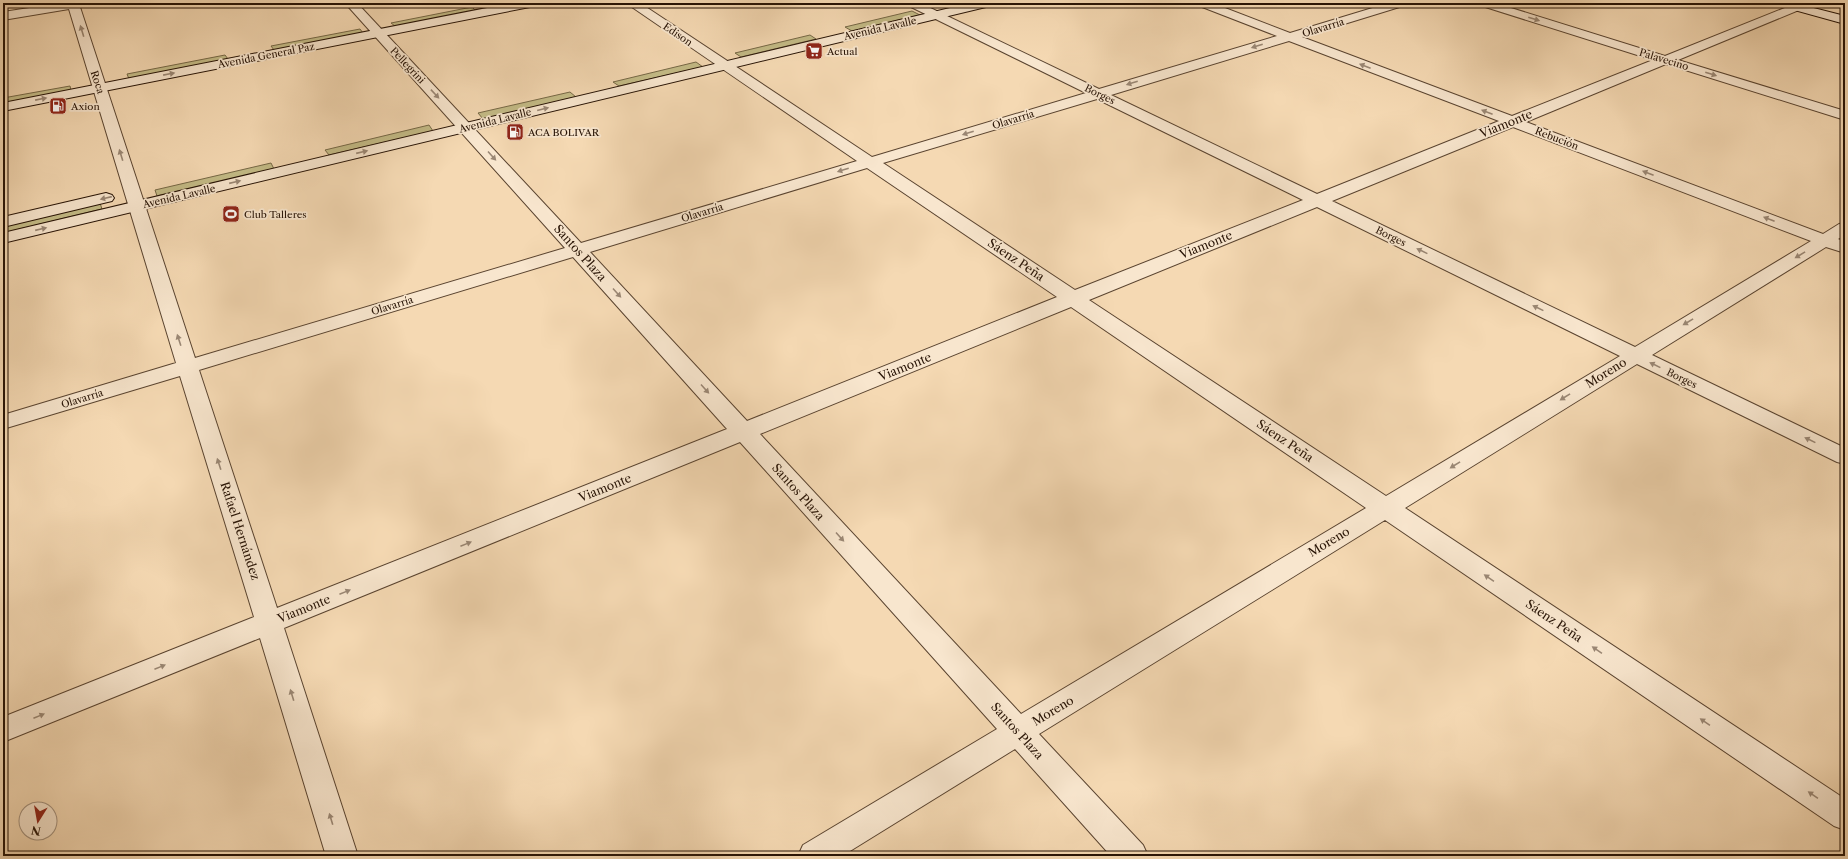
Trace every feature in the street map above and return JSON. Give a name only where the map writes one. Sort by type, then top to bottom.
[{"type":"street","name":"Pellegrini","points":[[352,3],[460,121]]},
{"type":"street","name":"Avenida General Paz","points":[[375,28],[482,3]]},
{"type":"street","name":"Avenida General Paz","points":[[3,95],[98,82],[375,28],[530,3]]},
{"type":"street","name":"Edison","points":[[632,3],[718,60]]},
{"type":"street","name":"Avenida Lavalle","points":[[3,222],[139,195],[936,9],[986,3]]},
{"type":"street","name":"Rebución","points":[[1201,3],[1513,122],[1838,239]]},
{"type":"street","name":"Olavarría","points":[[3,422],[1402,3]]},
{"type":"street","name":"Palavecino","points":[[1483,3],[1845,116]]},
{"type":"street","points":[[3,16],[77,4]]},
{"type":"street","name":"Roca","points":[[77,4],[98,82],[139,195]]},
{"type":"street","name":"Viamonte","points":[[3,730],[1513,122],[1666,60],[1798,4]]},
{"type":"street","points":[[1798,4],[1845,14]]},
{"type":"street","points":[[1798,4],[1845,20]]},
{"type":"street","name":"Avenida Lavalle","points":[[718,60],[915,5],[936,9]]},
{"type":"street","name":"Borges","points":[[936,9],[1098,94],[1845,457]]},
{"type":"street","name":"Sáenz Peña","points":[[718,60],[1845,816]]},
{"type":"street","name":"Avenida General Paz","points":[[3,107],[98,82]]},
{"type":"street","name":"Avenida Lavalle","points":[[440,119],[460,121]]},
{"type":"street","name":"Santos Plaza","points":[[460,121],[1132,856]]},
{"type":"street","name":"Avenida Lavalle","points":[[3,238],[139,195]]},
{"type":"street","name":"Rafael Hernández","points":[[139,195],[188,367],[342,856]]},
{"type":"street","name":"Moreno","points":[[814,856],[1635,355],[1838,239]]},
{"type":"shaded area","points":[[472,7],[476,11],[395,26],[391,23]]},
{"type":"shaded area","points":[[912,11],[920,15],[852,31],[845,27]]},
{"type":"shaded area","points":[[360,29],[363,33],[274,50],[271,46]]},
{"type":"shaded area","points":[[810,35],[816,39],[741,57],[735,53]]},
{"type":"shaded area","points":[[225,55],[228,59],[129,79],[127,74]]},
{"type":"shaded area","points":[[696,62],[703,67],[619,86],[613,82]]},
{"type":"shaded area","points":[[70,86],[71,90],[3,103],[3,98]]},
{"type":"shaded area","points":[[570,92],[576,97],[483,119],[478,113]]},
{"type":"shaded area","points":[[429,125],[433,131],[329,155],[325,150]]},
{"type":"shaded area","points":[[271,163],[274,169],[157,196],[155,190]]},
{"type":"shaded area","points":[[100,203],[102,209],[3,233],[3,225]]},
{"type":"place","name":"Actual","points":[[814,51]]},
{"type":"place","name":"Axion","points":[[58,106]]},
{"type":"place","name":"ACA BOLIVAR","points":[[515,132]]},
{"type":"place","name":"Club Talleres","points":[[231,214]]}]
